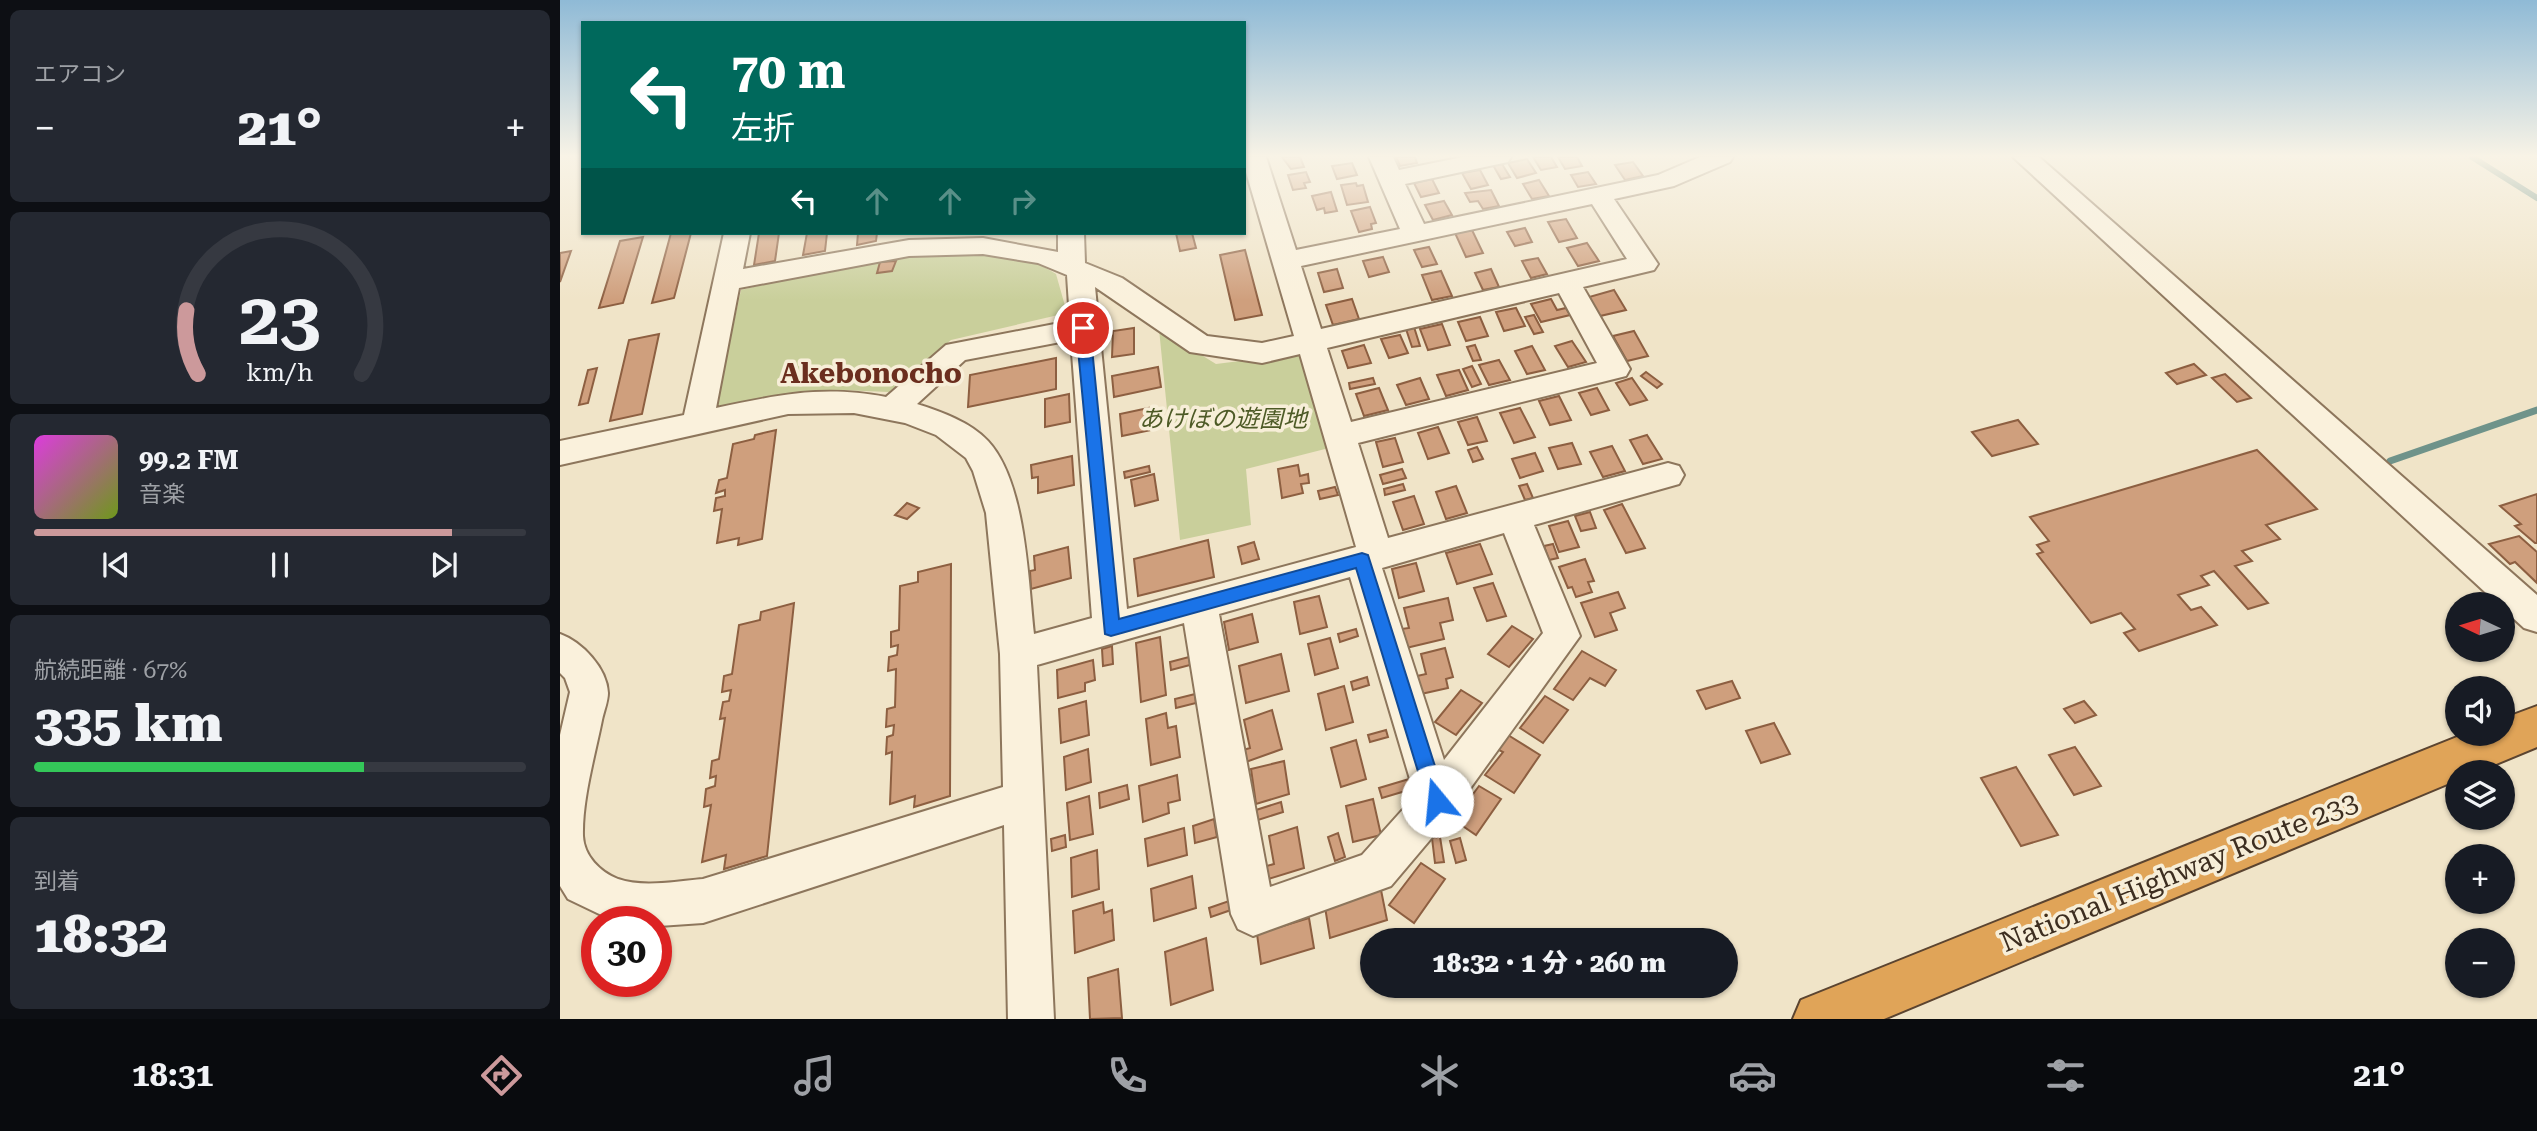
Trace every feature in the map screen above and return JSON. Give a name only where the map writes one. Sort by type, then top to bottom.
[{"type":"highway","name":"National Highway Route 233","points":[[1821,1019],[2537,726]]},
{"type":"street","points":[[1266,205],[1340,436],[1369,557],[1437,801]]},
{"type":"street","points":[[1402,205],[1415,233]]},
{"type":"street","points":[[1286,261],[1548,205]]},
{"type":"street","points":[[727,281],[909,248],[984,246],[1044,256],[1112,284],[1200,345],[1262,354],[1644,264],[1605,205]]},
{"type":"street","points":[[2078,205],[2537,617]]},
{"type":"street","points":[[697,424],[737,235]]},
{"type":"street","points":[[1071,235],[1083,328],[1111,629]]},
{"type":"street","points":[[1340,436],[1615,369],[1567,283]]},
{"type":"street","points":[[893,408],[956,352],[1083,328]]},
{"type":"street","points":[[560,453],[788,403],[853,401],[893,408],[947,426],[977,450],[989,470],[1003,513],[1018,654],[1031,1019]]},
{"type":"street","points":[[1018,654],[1668,475]]},
{"type":"street","points":[[1199,604],[1252,914],[1376,871],[1437,801],[1562,636],[1514,517]]},
{"type":"street","points":[[560,650],[580,668],[589,692],[570,778],[562,837],[569,862],[583,884],[617,901],[659,904],[703,901],[1022,800]]},
{"type":"green space","points":[[933,253],[996,254],[1012,256],[1042,266],[1056,274],[1067,313],[951,340],[889,392],[840,390],[789,394],[715,410],[741,290],[860,261]]},
{"type":"green space","name":"あけぼの遊園地","points":[[1159,329],[1216,364],[1305,353],[1329,448],[1246,469],[1251,525],[1180,540]]},
{"type":"building","points":[[1315,205],[1335,205],[1337,211],[1325,213],[1324,208],[1317,210]]},
{"type":"building","points":[[1425,205],[1446,205],[1452,215],[1433,220]]},
{"type":"building","points":[[1480,205],[1499,206],[1483,209]]},
{"type":"building","points":[[1370,207],[1376,223],[1371,224],[1372,229],[1359,232],[1351,211]]},
{"type":"building","points":[[1566,219],[1577,238],[1559,242],[1548,222]]},
{"type":"building","points":[[1525,228],[1532,242],[1515,246],[1507,232]]},
{"type":"building","points":[[1472,230],[1483,253],[1466,257],[1455,233]]},
{"type":"building","points":[[670,235],[690,235],[674,298],[652,303]]},
{"type":"building","points":[[759,235],[779,235],[775,261],[754,265]]},
{"type":"building","points":[[807,235],[827,235],[825,251],[803,255]]},
{"type":"building","points":[[858,235],[877,235],[876,241],[857,245]]},
{"type":"building","points":[[1176,235],[1193,235],[1196,248],[1180,251]]},
{"type":"building","points":[[643,237],[623,303],[599,308],[620,241]]},
{"type":"building","points":[[1587,243],[1599,261],[1578,266],[1567,248]]},
{"type":"building","points":[[1429,247],[1437,264],[1422,267],[1414,250]]},
{"type":"building","points":[[1245,250],[1262,315],[1235,320],[1220,255]]},
{"type":"building","points":[[571,251],[560,282],[560,253]]},
{"type":"building","points":[[1383,257],[1389,272],[1369,277],[1363,261]]},
{"type":"building","points":[[1538,258],[1547,274],[1531,278],[1522,261]]},
{"type":"building","points":[[896,261],[892,271],[877,273],[880,262]]},
{"type":"building","points":[[1337,269],[1343,288],[1324,292],[1318,273]]},
{"type":"building","points":[[1491,269],[1499,287],[1483,290],[1475,273]]},
{"type":"building","points":[[1441,271],[1452,296],[1432,300],[1422,275]]},
{"type":"building","points":[[1614,290],[1626,310],[1600,316],[1589,297]]},
{"type":"building","points":[[1352,299],[1359,319],[1333,325],[1326,305]]},
{"type":"building","points":[[1551,299],[1557,310],[1566,308],[1570,315],[1541,322],[1531,304]]},
{"type":"building","points":[[1516,308],[1525,326],[1504,331],[1496,312]]},
{"type":"building","points":[[1534,315],[1543,332],[1534,334],[1525,317]]},
{"type":"building","points":[[1480,317],[1488,336],[1466,341],[1458,322]]},
{"type":"building","points":[[1442,324],[1450,345],[1428,350],[1420,329]]},
{"type":"building","points":[[1414,327],[1420,346],[1412,347],[1406,329]]},
{"type":"building","points":[[1134,328],[1134,354],[1112,357],[1113,331]]},
{"type":"building","points":[[1634,331],[1648,356],[1627,361],[1613,336]]},
{"type":"building","points":[[659,334],[642,414],[610,421],[629,340]]},
{"type":"building","points":[[1400,335],[1408,353],[1389,358],[1381,339]]},
{"type":"building","points":[[1572,341],[1586,362],[1568,367],[1555,346]]},
{"type":"building","points":[[1364,345],[1371,363],[1348,368],[1342,351]]},
{"type":"building","points":[[1475,345],[1481,360],[1473,361],[1467,347]]},
{"type":"building","points":[[1532,346],[1545,370],[1527,374],[1515,351]]},
{"type":"building","points":[[1056,358],[1056,389],[968,407],[970,375]]},
{"type":"building","points":[[1499,360],[1510,380],[1489,385],[1479,365]]},
{"type":"building","points":[[2194,364],[2206,375],[2177,384],[2166,373]]},
{"type":"building","points":[[1472,366],[1481,384],[1472,387],[1463,369]]},
{"type":"building","points":[[1158,367],[1161,387],[1114,397],[1112,376]]},
{"type":"building","points":[[597,368],[588,403],[579,405],[588,370]]},
{"type":"building","points":[[1459,370],[1468,390],[1446,396],[1437,375]]},
{"type":"building","points":[[1646,372],[1662,384],[1657,388],[1641,376]]},
{"type":"building","points":[[2225,374],[2251,398],[2237,402],[2212,378]]},
{"type":"building","points":[[1373,378],[1375,384],[1350,389],[1349,383]]},
{"type":"building","points":[[1420,378],[1429,399],[1406,405],[1397,385]]},
{"type":"building","points":[[1632,378],[1647,400],[1630,405],[1616,383]]},
{"type":"building","points":[[1379,388],[1388,410],[1364,416],[1356,394]]},
{"type":"building","points":[[1597,388],[1609,410],[1591,415],[1579,393]]},
{"type":"building","points":[[1069,394],[1070,422],[1045,427],[1045,399]]},
{"type":"building","points":[[1559,396],[1571,420],[1550,425],[1539,401]]},
{"type":"building","points":[[1153,407],[1156,429],[1122,436],[1120,414]]},
{"type":"building","points":[[1520,408],[1535,437],[1514,443],[1500,413]]},
{"type":"building","points":[[1477,417],[1487,441],[1468,445],[1458,422]]},
{"type":"building","points":[[2018,420],[2038,444],[1992,456],[1972,432]]},
{"type":"building","points":[[1438,427],[1449,453],[1428,459],[1418,433]]},
{"type":"building","points":[[776,430],[762,539],[738,545],[739,538],[717,543],[722,509],[714,511],[716,498],[725,496],[725,490],[716,493],[719,480],[727,478],[733,444]]},
{"type":"building","points":[[1647,435],[1662,459],[1643,464],[1630,440]]},
{"type":"building","points":[[1395,438],[1403,462],[1383,467],[1376,442]]},
{"type":"building","points":[[1572,443],[1581,464],[1558,469],[1549,448]]},
{"type":"building","points":[[1612,446],[1625,471],[1603,477],[1590,452]]},
{"type":"building","points":[[1477,447],[1483,459],[1473,462],[1468,450]]},
{"type":"building","points":[[2257,450],[2317,509],[2266,525],[2280,539],[2242,551],[2252,561],[2235,566],[2268,603],[2248,609],[2214,571],[2201,576],[2209,585],[2178,595],[2191,610],[2201,607],[2217,625],[2139,651],[2124,633],[2135,629],[2121,613],[2091,623],[2037,554],[2043,552],[2037,545],[2049,541],[2030,517]]},
{"type":"building","points":[[1535,453],[1543,471],[1520,478],[1512,459]]},
{"type":"building","points":[[1072,456],[1074,485],[1038,493],[1038,477],[1032,478],[1031,465]]},
{"type":"building","points":[[1298,465],[1300,476],[1308,474],[1309,483],[1301,484],[1303,493],[1282,498],[1278,469]]},
{"type":"building","points":[[1149,466],[1150,472],[1125,478],[1124,472]]},
{"type":"building","points":[[1402,469],[1406,478],[1383,484],[1380,475]]},
{"type":"building","points":[[1154,474],[1158,500],[1135,506],[1131,480]]},
{"type":"building","points":[[1403,484],[1405,490],[1385,495],[1384,489]]},
{"type":"building","points":[[1527,484],[1533,498],[1525,500],[1519,486]]},
{"type":"building","points":[[1456,486],[1467,513],[1446,519],[1436,492]]},
{"type":"building","points":[[1335,487],[1338,495],[1320,499],[1318,491]]},
{"type":"building","points":[[2537,494],[2535,543],[2515,526],[2521,524],[2500,506]]},
{"type":"building","points":[[1414,496],[1424,524],[1403,530],[1393,502]]},
{"type":"building","points":[[907,503],[919,508],[907,519],[895,515]]},
{"type":"building","points":[[1622,504],[1645,548],[1626,553],[1604,510]]},
{"type":"building","points":[[1590,512],[1596,528],[1581,531],[1575,516]]},
{"type":"building","points":[[1568,521],[1579,547],[1559,552],[1549,526]]},
{"type":"building","points":[[2519,536],[2537,552],[2537,583],[2515,562],[2510,564],[2489,544]]},
{"type":"building","points":[[1208,540],[1214,577],[1138,596],[1134,559]]},
{"type":"building","points":[[1254,542],[1259,559],[1242,564],[1238,547]]},
{"type":"building","points":[[1480,544],[1492,574],[1457,584],[1446,553]]},
{"type":"building","points":[[1553,544],[1558,558],[1549,560],[1544,546]]},
{"type":"building","points":[[1068,547],[1071,578],[1031,589],[1030,571],[1035,570],[1034,556]]},
{"type":"building","points":[[1585,559],[1594,581],[1588,582],[1592,592],[1576,597],[1572,587],[1568,588],[1559,567]]},
{"type":"building","points":[[1416,563],[1424,591],[1399,598],[1392,569]]},
{"type":"building","points":[[951,564],[950,796],[914,807],[915,796],[890,804],[892,752],[886,754],[887,737],[893,735],[894,725],[886,727],[887,709],[895,707],[896,669],[888,671],[889,657],[897,655],[898,645],[891,647],[891,632],[899,630],[900,586],[918,582],[918,572]]},
{"type":"building","points":[[1493,583],[1506,616],[1487,621],[1474,588]]},
{"type":"building","points":[[1618,592],[1625,608],[1610,613],[1617,630],[1595,637],[1581,603]]},
{"type":"building","points":[[1319,596],[1327,627],[1300,634],[1294,602]]},
{"type":"building","points":[[1448,598],[1453,620],[1440,623],[1444,639],[1406,648],[1401,629],[1409,628],[1404,608]]},
{"type":"building","points":[[794,603],[767,856],[724,869],[726,855],[702,862],[711,805],[704,807],[706,789],[715,786],[716,776],[710,778],[712,761],[719,759],[725,718],[720,719],[723,702],[729,701],[731,690],[722,692],[724,676],[732,674],[739,625],[760,620],[761,612]]},
{"type":"building","points":[[1252,614],[1258,642],[1229,650],[1224,622]]},
{"type":"building","points":[[1512,626],[1533,639],[1509,667],[1488,654]]},
{"type":"building","points":[[1356,629],[1358,636],[1340,642],[1338,634]]},
{"type":"building","points":[[1160,637],[1166,695],[1141,702],[1136,643]]},
{"type":"building","points":[[1330,638],[1338,668],[1315,675],[1308,644]]},
{"type":"building","points":[[1112,646],[1113,664],[1103,666],[1102,649]]},
{"type":"building","points":[[1445,648],[1453,677],[1446,679],[1448,688],[1421,694],[1417,676],[1426,674],[1421,654]]},
{"type":"building","points":[[1582,651],[1616,670],[1605,686],[1590,678],[1573,700],[1554,689]]},
{"type":"building","points":[[1281,654],[1289,691],[1246,703],[1239,666]]},
{"type":"building","points":[[1189,657],[1190,665],[1171,670],[1170,662]]},
{"type":"building","points":[[1093,660],[1095,680],[1085,683],[1085,691],[1058,698],[1057,670]]},
{"type":"building","points":[[1367,677],[1369,685],[1353,690],[1351,682]]},
{"type":"building","points":[[1732,681],[1740,698],[1706,709],[1697,691]]},
{"type":"building","points":[[1344,686],[1353,722],[1326,730],[1318,694]]},
{"type":"building","points":[[1461,690],[1482,703],[1456,735],[1435,722]]},
{"type":"building","points":[[1195,694],[1196,703],[1176,708],[1175,699]]},
{"type":"building","points":[[1545,696],[1568,710],[1543,743],[1520,728]]},
{"type":"building","points":[[1086,701],[1089,735],[1061,743],[1059,709]]},
{"type":"building","points":[[2084,701],[2096,715],[2075,723],[2064,709]]},
{"type":"building","points":[[1272,710],[1282,749],[1246,762],[1243,750],[1250,748],[1244,720]]},
{"type":"building","points":[[1166,713],[1168,728],[1176,726],[1180,757],[1151,765],[1146,719]]},
{"type":"building","points":[[1774,723],[1790,754],[1761,763],[1746,731]]},
{"type":"building","points":[[1386,730],[1388,737],[1370,742],[1368,735]]},
{"type":"building","points":[[1508,735],[1540,755],[1514,793],[1485,775],[1503,752],[1497,749]]},
{"type":"building","points":[[1356,740],[1366,779],[1341,787],[1331,748]]},
{"type":"building","points":[[2075,747],[2101,786],[2074,795],[2049,755]]},
{"type":"building","points":[[1088,749],[1091,782],[1066,790],[1064,757]]},
{"type":"building","points":[[1284,761],[1289,794],[1256,804],[1251,769]]},
{"type":"building","points":[[2016,767],[2058,835],[2021,846],[1981,778]]},
{"type":"building","points":[[1177,775],[1180,800],[1168,803],[1169,813],[1143,822],[1139,786]]},
{"type":"building","points":[[1409,779],[1412,789],[1382,798],[1379,788]]},
{"type":"building","points":[[1127,785],[1129,799],[1100,808],[1099,793]]},
{"type":"building","points":[[1479,786],[1501,799],[1476,835],[1454,820]]},
{"type":"building","points":[[1089,796],[1093,834],[1070,840],[1067,803]]},
{"type":"building","points":[[1373,799],[1381,835],[1353,842],[1346,806]]},
{"type":"building","points":[[1281,802],[1283,812],[1258,820],[1256,810]]},
{"type":"building","points":[[1214,819],[1217,837],[1195,843],[1193,826]]},
{"type":"building","points":[[1297,827],[1304,868],[1265,880],[1263,867],[1274,864],[1269,836]]},
{"type":"building","points":[[1184,828],[1187,855],[1148,866],[1145,839]]},
{"type":"building","points":[[1338,833],[1345,857],[1335,861],[1328,837]]},
{"type":"building","points":[[1065,835],[1066,847],[1052,851],[1051,839]]},
{"type":"building","points":[[1440,837],[1444,862],[1435,863],[1432,838]]},
{"type":"building","points":[[1460,838],[1466,860],[1456,863],[1450,841]]},
{"type":"building","points":[[1097,850],[1099,889],[1072,897],[1071,858]]},
{"type":"building","points":[[1421,863],[1445,879],[1414,923],[1389,905]]},
{"type":"building","points":[[1192,876],[1196,908],[1154,921],[1151,889]]},
{"type":"building","points":[[1381,890],[1387,920],[1330,938],[1325,907]]},
{"type":"building","points":[[1229,901],[1231,910],[1211,917],[1209,908]]},
{"type":"building","points":[[1103,902],[1104,913],[1112,910],[1114,940],[1075,953],[1073,911]]},
{"type":"building","points":[[1309,918],[1314,948],[1261,964],[1257,934]]},
{"type":"building","points":[[1206,938],[1213,990],[1171,1005],[1165,952]]},
{"type":"building","points":[[1118,969],[1122,1018],[1090,1019],[1088,978]]},
{"type":"waterway","points":[[2390,461],[2537,410]]},
{"type":"district","name":"Akebonocho","points":[[871,373]]},
{"type":"route","points":[[1083,328],[1111,629],[1362,559],[1437,801]]}]
